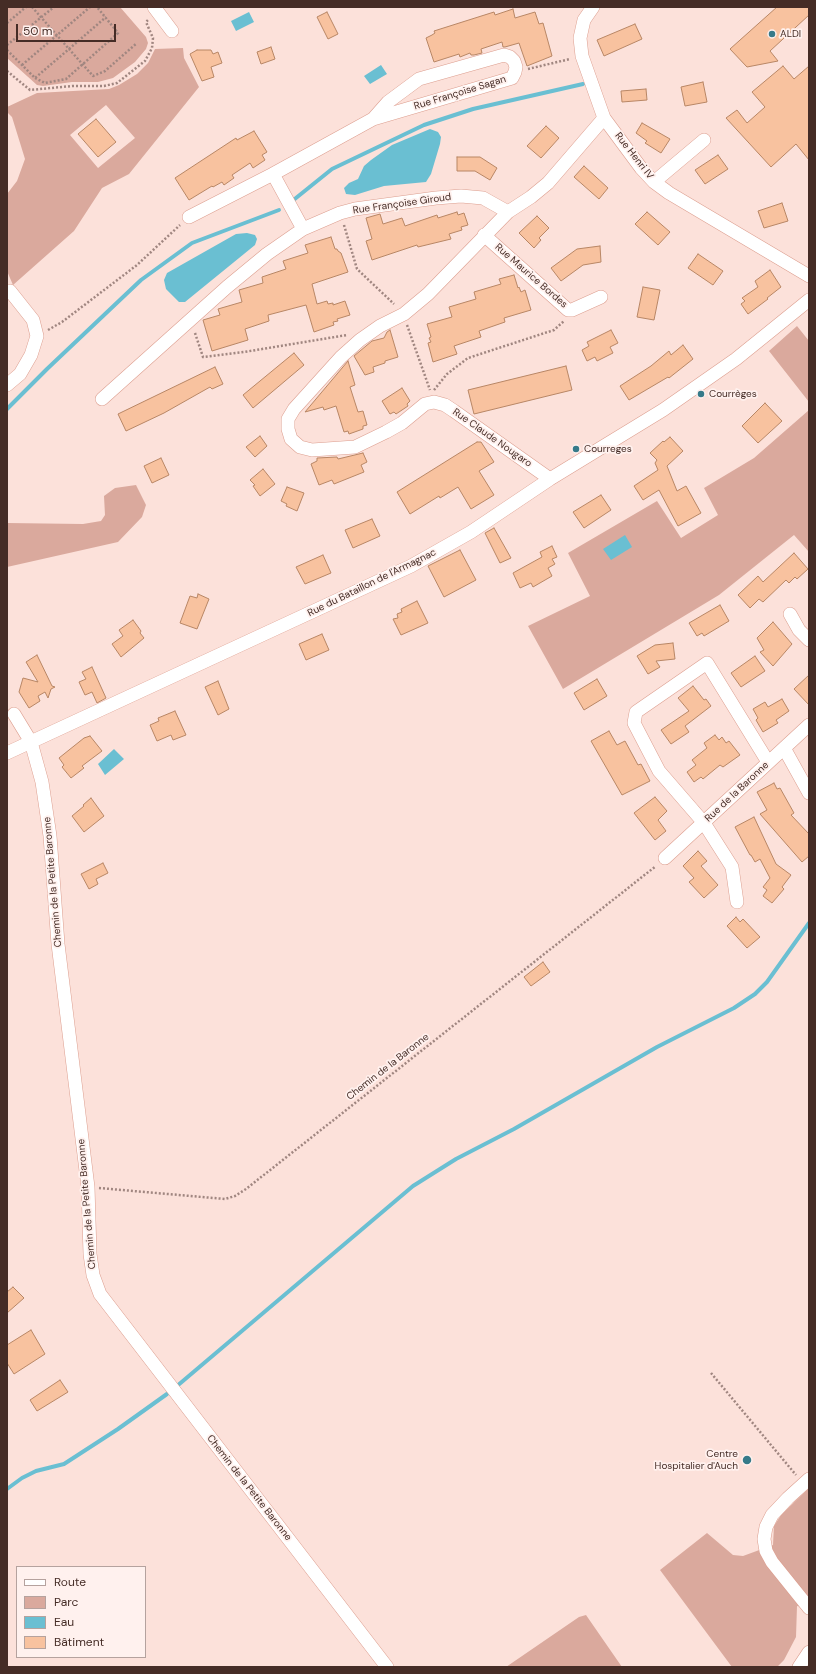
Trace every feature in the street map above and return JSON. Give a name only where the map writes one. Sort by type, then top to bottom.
[{"type":"street","name":"Rue Henri IV","points":[[593,7],[584,20],[580,38],[582,56],[604,118],[641,168],[654,182],[669,193],[809,276]]},
{"type":"street","points":[[155,8],[172,31]]},
{"type":"street","name":"Rue Françoise Sagan","points":[[189,217],[273,174],[373,119],[512,78],[516,67],[514,61],[510,57],[504,55],[419,79],[388,102],[373,119]]},
{"type":"street","points":[[508,212],[531,197],[548,182],[604,118]]},
{"type":"street","points":[[654,182],[704,140]]},
{"type":"street","points":[[273,174],[303,229]]},
{"type":"street","name":"Rue Françoise Giroud","points":[[102,399],[190,319],[267,254],[303,229],[340,213],[355,209],[436,198],[461,196],[483,198],[508,212]]},
{"type":"street","name":"Rue Claude Nougaro","points":[[508,212],[428,294],[404,314],[380,326],[360,340],[336,363],[294,409],[288,419],[288,429],[292,439],[300,447],[312,450],[355,447],[402,423],[425,404],[434,402],[445,405],[550,479]]},
{"type":"street","name":"Rue Maurice Bordes","points":[[484,236],[568,310],[572,310],[601,297]]},
{"type":"street","points":[[7,385],[20,374],[31,355],[37,336],[33,320],[10,291]]},
{"type":"street","name":"Rue du Bataillon de l'Armagnac","points":[[7,754],[411,566],[471,532],[550,479],[663,410],[736,359],[809,300]]},
{"type":"street","points":[[790,614],[799,630],[809,640]]},
{"type":"street","points":[[737,902],[732,868],[704,823],[659,771],[634,723],[636,712],[707,663],[768,762]]},
{"type":"street","name":"Chemin de la Petite Baronne","points":[[14,714],[31,742],[42,782],[50,836],[55,886],[58,944],[88,1187],[90,1254],[93,1275],[100,1294],[387,1667]]},
{"type":"street","name":"Rue de la Baronne","points":[[665,858],[809,725]]},
{"type":"street","points":[[784,748],[809,793]]},
{"type":"street","points":[[809,1479],[788,1498],[772,1516],[766,1527],[764,1539],[766,1551],[772,1562],[809,1608]]},
{"type":"street","points":[[799,1667],[809,1652]]},
{"type":"path","points":[[7,23],[26,7]]},
{"type":"path","points":[[32,7],[93,76],[105,71],[137,43]]},
{"type":"path","points":[[7,45],[54,7]]},
{"type":"path","points":[[22,65],[90,7]]},
{"type":"path","points":[[7,50],[35,78],[45,83],[66,79],[118,33],[97,7]]},
{"type":"path","points":[[7,71],[30,90],[72,86],[104,86],[117,83],[145,61],[152,48],[153,38],[146,22],[155,8]]},
{"type":"path","points":[[35,78],[106,17]]},
{"type":"path","points":[[516,67],[526,70],[582,56]]},
{"type":"path","points":[[340,213],[358,269],[404,314],[431,394],[447,374],[468,358],[554,330],[566,320],[568,310]]},
{"type":"path","points":[[37,336],[62,322],[137,265],[189,217]]},
{"type":"path","points":[[190,319],[203,357],[244,352],[345,334],[354,335],[360,340]]},
{"type":"path","name":"Chemin de la Baronne","points":[[88,1187],[225,1199],[235,1196],[665,858]]},
{"type":"path","points":[[711,1373],[796,1475]]},
{"type":"green space","points":[[7,7],[120,7],[146,37],[148,43],[146,49],[135,62],[113,78],[98,82],[72,82],[43,86],[37,85],[7,58]]},
{"type":"green space","points":[[183,48],[184,58],[199,87],[129,174],[102,188],[74,231],[13,285],[7,271],[7,194],[17,181],[25,159],[12,117],[7,112],[7,107],[37,93],[109,89],[137,74],[148,63],[155,49]],"holes":[[[106,105],[135,138],[98,168],[70,135]]]},
{"type":"green space","points":[[797,326],[809,341],[809,402],[769,351]]},
{"type":"green space","points":[[809,410],[809,552],[794,535],[719,595],[563,689],[528,626],[590,596],[568,553],[657,501],[681,538],[718,515],[704,488],[754,458]]},
{"type":"green space","points":[[136,485],[146,505],[142,517],[118,542],[7,567],[7,523],[83,524],[101,521],[105,515],[104,496],[115,488]]},
{"type":"green space","points":[[809,1488],[809,1608],[797,1606],[796,1637],[784,1660],[777,1667],[732,1667],[660,1570],[707,1533],[733,1555],[743,1556],[773,1545],[774,1526],[781,1515]]},
{"type":"green space","points":[[586,1615],[622,1667],[506,1667],[579,1617]]},
{"type":"water","points":[[249,12],[254,22],[236,31],[231,21]]},
{"type":"water","points":[[381,65],[387,74],[370,84],[364,76]]},
{"type":"water","points":[[430,129],[438,132],[441,137],[431,174],[426,182],[384,186],[355,195],[346,194],[344,188],[349,183],[358,179],[364,166],[371,160],[392,145]]},
{"type":"water","points":[[247,233],[255,235],[257,239],[255,245],[185,302],[179,302],[166,289],[164,280],[167,273],[236,234]]},
{"type":"water","points":[[625,535],[632,547],[611,560],[603,549]]},
{"type":"water","points":[[114,749],[124,759],[105,775],[98,764]]},
{"type":"building","name":"ALDI","points":[[777,7],[809,7],[809,15],[770,51],[778,61],[747,67],[730,49]]},
{"type":"building","points":[[513,9],[515,18],[535,12],[539,24],[543,23],[552,56],[527,66],[519,43],[503,47],[502,42],[481,49],[482,53],[471,55],[470,53],[460,57],[459,54],[434,62],[426,38],[435,33],[434,31],[494,12],[495,15]]},
{"type":"building","points":[[327,12],[338,34],[328,39],[317,17]]},
{"type":"building","points":[[635,24],[642,39],[604,56],[597,40]]},
{"type":"building","points":[[271,47],[275,59],[261,64],[257,52]]},
{"type":"building","points":[[197,50],[211,50],[213,54],[218,52],[222,63],[211,67],[214,77],[202,81],[190,54]]},
{"type":"building","points":[[783,66],[794,79],[809,66],[809,160],[796,144],[771,167],[726,118],[737,110],[747,123],[765,107],[752,92]]},
{"type":"building","points":[[703,82],[707,102],[685,106],[681,87]]},
{"type":"building","points":[[646,89],[647,100],[622,102],[621,91]]},
{"type":"building","points":[[96,119],[116,142],[98,157],[78,134]]},
{"type":"building","points":[[642,123],[670,139],[661,153],[645,143],[647,141],[636,133]]},
{"type":"building","points":[[546,126],[559,138],[541,158],[527,146]]},
{"type":"building","points":[[254,131],[267,152],[262,155],[265,160],[253,168],[250,163],[232,175],[234,178],[224,185],[222,182],[213,187],[212,186],[189,200],[175,178],[236,138],[237,140]]},
{"type":"building","points":[[718,155],[728,169],[705,184],[695,170]]},
{"type":"building","points":[[457,157],[480,157],[497,168],[490,180],[475,171],[457,171]]},
{"type":"building","points":[[584,166],[608,188],[599,199],[574,177]]},
{"type":"building","points":[[782,203],[788,221],[764,228],[758,211]]},
{"type":"building","points":[[457,212],[458,215],[464,213],[468,225],[461,227],[462,230],[449,234],[451,239],[418,247],[417,245],[372,260],[366,241],[372,239],[366,218],[380,214],[383,224],[402,218],[405,226],[437,215],[438,218]]},
{"type":"building","points":[[647,212],[670,232],[658,245],[635,224]]},
{"type":"building","points":[[537,216],[549,228],[539,238],[541,240],[534,248],[519,233]]},
{"type":"building","points":[[331,237],[335,249],[341,253],[348,272],[312,284],[317,304],[327,301],[328,304],[333,303],[333,305],[345,301],[350,315],[337,319],[338,321],[333,322],[334,325],[314,332],[306,305],[268,315],[269,321],[245,329],[248,340],[212,351],[203,320],[220,315],[218,309],[242,302],[239,290],[263,283],[262,277],[286,269],[283,261],[308,253],[305,245]]},
{"type":"building","points":[[600,246],[601,262],[583,265],[561,281],[551,268],[577,249]]},
{"type":"building","points":[[698,254],[723,271],[713,285],[688,268]]},
{"type":"building","points":[[770,270],[781,287],[748,314],[741,304],[745,301],[742,298],[758,287],[755,281]]},
{"type":"building","points":[[514,275],[518,288],[519,287],[521,292],[525,290],[531,310],[504,318],[505,322],[479,331],[481,337],[454,346],[457,354],[433,362],[428,343],[431,342],[429,338],[431,337],[427,324],[452,317],[449,307],[476,299],[474,292],[501,284],[499,279]]},
{"type":"building","points":[[643,287],[660,290],[654,320],[637,317]]},
{"type":"building","points":[[390,330],[398,357],[373,367],[374,372],[365,375],[354,356],[372,341],[384,338]]},
{"type":"building","points":[[611,330],[618,343],[610,347],[613,353],[597,361],[595,357],[587,361],[582,350],[589,346],[587,342]]},
{"type":"building","points":[[683,345],[693,359],[669,378],[668,377],[629,400],[620,386],[651,366],[669,351],[671,355]]},
{"type":"building","points":[[294,353],[304,365],[253,408],[243,395]]},
{"type":"building","points":[[348,361],[355,385],[350,387],[358,412],[363,411],[367,425],[363,426],[363,429],[349,434],[348,431],[344,432],[336,406],[324,410],[323,407],[305,412]]},
{"type":"building","points":[[566,366],[572,390],[474,414],[468,390]]},
{"type":"building","points":[[215,367],[223,384],[212,389],[210,387],[164,413],[126,431],[118,414]]},
{"type":"building","points":[[402,388],[410,401],[407,404],[408,406],[396,414],[394,412],[390,414],[382,401]]},
{"type":"building","points":[[765,403],[782,421],[758,443],[742,426]]},
{"type":"building","points":[[260,436],[267,446],[255,457],[246,447]]},
{"type":"building","points":[[670,437],[683,451],[667,466],[677,491],[686,486],[701,513],[678,526],[659,490],[643,500],[634,486],[658,470],[655,463],[657,460],[650,453],[663,441],[664,442]]},
{"type":"building","points":[[477,442],[481,442],[494,462],[479,471],[494,495],[471,509],[458,487],[440,498],[439,496],[410,514],[397,492]]},
{"type":"building","points":[[363,453],[367,462],[361,465],[364,472],[334,484],[332,480],[319,485],[311,464],[317,461],[317,458],[337,457],[338,459]]},
{"type":"building","points":[[161,458],[169,475],[152,483],[144,466]]},
{"type":"building","points":[[263,469],[275,484],[260,496],[253,486],[255,485],[250,480]]},
{"type":"building","points":[[287,487],[304,493],[297,511],[286,506],[287,504],[281,501]]},
{"type":"building","points":[[601,495],[611,510],[584,528],[573,512]]},
{"type":"building","points":[[372,519],[380,536],[353,548],[345,530]]},
{"type":"building","points":[[494,528],[511,558],[500,563],[485,533]]},
{"type":"building","points":[[552,546],[557,557],[552,559],[555,564],[548,568],[552,576],[533,587],[531,583],[520,588],[513,573],[542,557],[540,552]]},
{"type":"building","points":[[460,550],[476,580],[444,597],[428,566]]},
{"type":"building","points":[[794,553],[808,569],[797,579],[795,577],[789,583],[786,580],[763,602],[759,599],[750,608],[738,595],[758,576],[763,582]]},
{"type":"building","points":[[323,555],[331,573],[305,584],[296,567]]},
{"type":"building","points":[[198,594],[209,599],[197,629],[180,623],[190,596],[197,598]]},
{"type":"building","points":[[417,601],[428,623],[401,635],[393,619],[398,618],[397,614],[402,612],[401,609]]},
{"type":"building","points":[[720,605],[729,621],[704,636],[702,633],[697,636],[689,623]]},
{"type":"building","points":[[133,620],[144,638],[121,657],[112,644],[123,636],[119,630]]},
{"type":"building","points":[[773,622],[792,644],[773,666],[760,652],[764,650],[757,638]]},
{"type":"building","points":[[322,634],[329,650],[306,660],[299,644]]},
{"type":"building","points":[[673,643],[675,659],[656,661],[660,667],[648,674],[637,656],[655,645]]},
{"type":"building","points":[[37,655],[52,686],[55,687],[51,689],[48,698],[45,692],[38,696],[40,701],[29,708],[19,692],[23,678],[38,682],[26,662]]},
{"type":"building","points":[[755,656],[765,671],[741,687],[731,673]]},
{"type":"building","points":[[92,667],[106,698],[97,703],[92,692],[85,695],[79,682],[86,679],[82,672]]},
{"type":"building","points":[[809,675],[809,705],[794,689]]},
{"type":"building","points":[[597,679],[607,696],[584,710],[574,693]]},
{"type":"building","points":[[218,681],[229,709],[218,715],[205,687]]},
{"type":"building","points":[[693,686],[711,706],[685,726],[689,732],[671,744],[661,730],[689,711],[678,698]]},
{"type":"building","points":[[782,699],[789,711],[776,720],[778,723],[763,732],[756,720],[758,718],[753,709],[765,702],[768,707]]},
{"type":"building","points":[[175,711],[186,735],[173,740],[171,735],[157,741],[150,725],[159,721],[158,718]]},
{"type":"building","points":[[609,731],[617,745],[625,741],[638,765],[641,764],[650,781],[622,795],[591,741]]},
{"type":"building","points":[[715,735],[719,740],[722,737],[726,743],[729,741],[740,755],[723,767],[720,765],[703,779],[701,777],[694,782],[687,772],[696,765],[692,760],[707,748],[704,743]]},
{"type":"building","points":[[90,736],[102,751],[82,766],[84,768],[71,778],[62,767],[64,765],[59,758],[84,738]]},
{"type":"building","points":[[774,783],[777,789],[780,788],[794,813],[791,815],[809,834],[809,856],[802,862],[760,814],[767,810],[757,792]]},
{"type":"building","points":[[655,797],[667,811],[658,820],[666,831],[655,840],[634,813]]},
{"type":"building","points":[[91,798],[104,816],[84,832],[72,816]]},
{"type":"building","points":[[754,817],[776,864],[791,875],[782,887],[784,889],[772,903],[763,896],[767,890],[763,887],[770,878],[760,859],[755,862],[750,855],[735,827]]},
{"type":"building","points":[[698,851],[707,861],[701,866],[718,885],[704,898],[689,882],[694,878],[683,866]]},
{"type":"building","points":[[103,863],[108,873],[96,879],[98,884],[89,889],[81,874]]},
{"type":"building","points":[[736,917],[740,922],[743,919],[760,937],[747,948],[727,926]]},
{"type":"building","points":[[543,962],[550,972],[531,986],[524,977]]},
{"type":"building","points":[[13,1287],[24,1298],[7,1313],[7,1292]]},
{"type":"building","points":[[31,1330],[45,1354],[14,1374],[7,1363],[7,1345]]},
{"type":"building","points":[[60,1380],[68,1392],[37,1411],[30,1400]]},
{"type":"waterway","points":[[291,202],[332,169],[424,125],[473,109],[583,84]]},
{"type":"waterway","points":[[7,409],[141,280],[192,243],[279,210]]},
{"type":"waterway","points":[[177,1386],[413,1186],[456,1159],[514,1129],[657,1047],[734,1008],[755,994],[767,982],[809,923]]},
{"type":"waterway","points":[[7,1489],[22,1478],[36,1471],[64,1464],[118,1429],[167,1394]]},
{"type":"place","name":"ALDI","points":[[772,34]]},
{"type":"place","name":"Courrèges","points":[[701,394]]},
{"type":"place","name":"Courreges","points":[[576,449]]},
{"type":"place","name":"Centre Hospitalier d'Auch","points":[[747,1460]]}]
